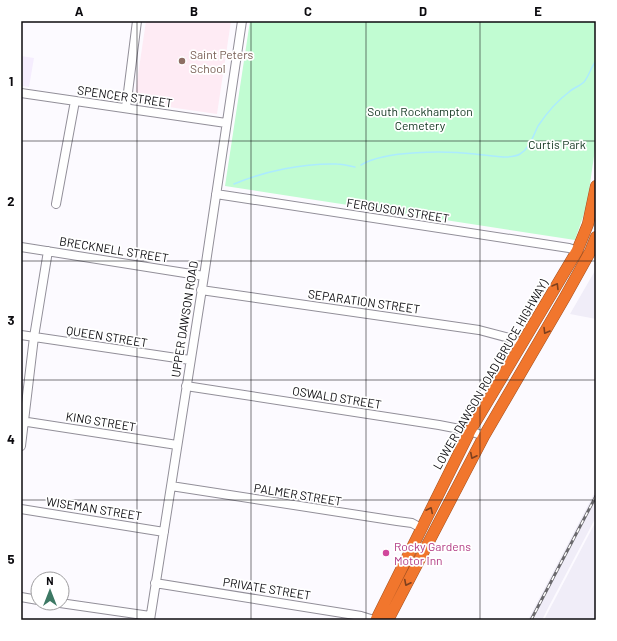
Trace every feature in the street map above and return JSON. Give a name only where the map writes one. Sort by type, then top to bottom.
[{"type":"highway","name":"LOWER DAWSON ROAD (BRUCE HIGHWAY)","points":[[375,620],[470,431],[577,251],[588,224],[596,186]]},
{"type":"highway","points":[[388,620],[484,436],[549,326],[590,252],[596,238]]},
{"type":"street","points":[[126,108],[137,21]]},
{"type":"street","name":"UPPER DAWSON ROAD","points":[[150,618],[204,276],[242,21]]},
{"type":"street","name":"SPENCER STREET","points":[[21,93],[226,123]]},
{"type":"street","points":[[56,204],[75,101]]},
{"type":"street","name":"FERGUSON STREET","points":[[216,194],[562,247],[577,251]]},
{"type":"street","name":"BRECKNELL STREET","points":[[21,247],[204,276]]},
{"type":"street","points":[[21,446],[22,421],[48,251]]},
{"type":"street","name":"SEPARATION STREET","points":[[201,290],[479,330],[513,339],[521,343]]},
{"type":"street","name":"QUEEN STREET","points":[[21,335],[190,360]]},
{"type":"street","name":"OSWALD STREET","points":[[186,386],[439,425],[470,431],[484,436]]},
{"type":"street","name":"KING STREET","points":[[22,421],[177,445]]},
{"type":"street","name":"PALMER STREET","points":[[171,486],[397,521],[412,524],[421,528]]},
{"type":"street","name":"WISEMAN STREET","points":[[21,509],[164,532]]},
{"type":"street","name":"PRIVATE STREET","points":[[156,583],[361,616],[375,620]]},
{"type":"street","points":[[70,605],[150,618]]},
{"type":"shaded area","name":"Saint Peters School","points":[[146,21],[231,21],[217,114],[134,102]]},
{"type":"shaded area","points":[[21,56],[34,58],[29,87],[21,86]]},
{"type":"shaded area","points":[[596,269],[596,319],[570,314]]},
{"type":"shaded area","points":[[596,490],[596,517],[542,620],[528,620]]},
{"type":"shaded area","points":[[596,521],[596,620],[544,620]]},
{"type":"green space","name":"South Rockhampton Cemetery","points":[[250,21],[596,21],[596,142],[587,205],[575,240],[225,186]]},
{"type":"waterway","points":[[361,165],[372,160],[400,154],[433,152],[463,153],[498,157],[516,156],[529,145],[538,126],[548,112],[565,96],[584,82],[596,61]]},
{"type":"waterway","points":[[234,184],[259,175],[298,166],[337,164],[355,167]]},
{"type":"railway","points":[[531,620],[596,496]]},
{"type":"place","name":"Saint Peters School","points":[[182,61]]},
{"type":"place","name":"Rocky Gardens Motor Inn","points":[[386,553]]},
{"type":"park label","name":"Curtis Park","points":[[557,144]]}]
